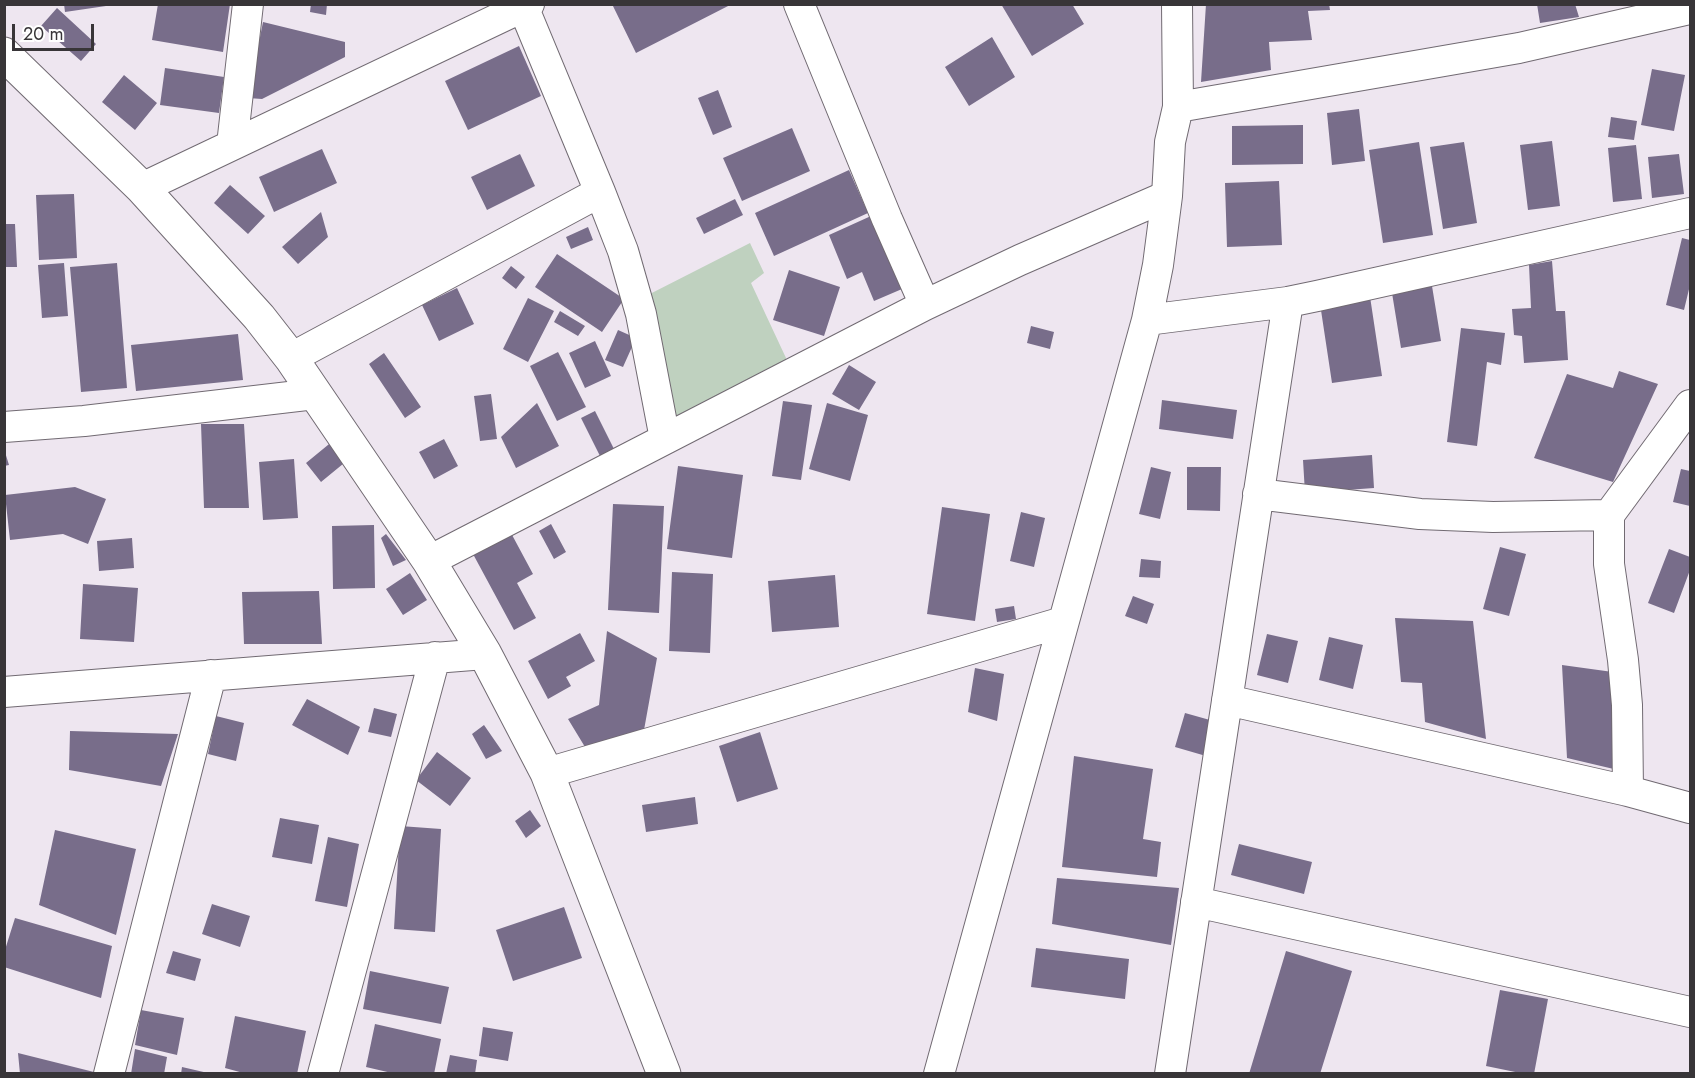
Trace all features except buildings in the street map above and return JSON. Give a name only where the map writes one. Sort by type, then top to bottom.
[{"type":"street","points":[[232,145],[248,4]]},
{"type":"street","points":[[799,4],[882,208],[925,305]]},
{"type":"street","points":[[939,1074],[1147,320],[1158,265],[1167,196],[1170,142],[1178,107],[1177,4]]},
{"type":"street","points":[[142,188],[525,6],[623,251],[641,314],[665,439]]},
{"type":"street","points":[[1178,107],[1519,48],[1690,9]]},
{"type":"street","points":[[4,54],[142,188],[259,317],[291,358],[429,561],[485,654],[547,773],[664,1074]]},
{"type":"street","points":[[291,358],[600,192]]},
{"type":"street","points":[[429,561],[925,305],[1020,260],[1167,196]]},
{"type":"street","points":[[1147,320],[1288,302],[1690,213]]},
{"type":"street","points":[[1170,1074],[1288,302]]},
{"type":"street","points":[[4,428],[315,394]]},
{"type":"street","points":[[1628,791],[1627,705],[1609,564],[1609,515],[1690,405]]},
{"type":"street","points":[[1258,494],[1420,514],[1493,517],[1609,515]]},
{"type":"street","points":[[547,773],[1063,622]]},
{"type":"street","points":[[4,692],[485,654]]},
{"type":"street","points":[[323,1074],[435,657]]},
{"type":"street","points":[[109,1074],[211,675]]},
{"type":"street","points":[[1227,700],[1628,791],[1690,808]]},
{"type":"street","points":[[1196,902],[1690,1012]]},
{"type":"green space","points":[[750,243],[764,273],[751,283],[793,373],[662,421],[642,298]]}]
